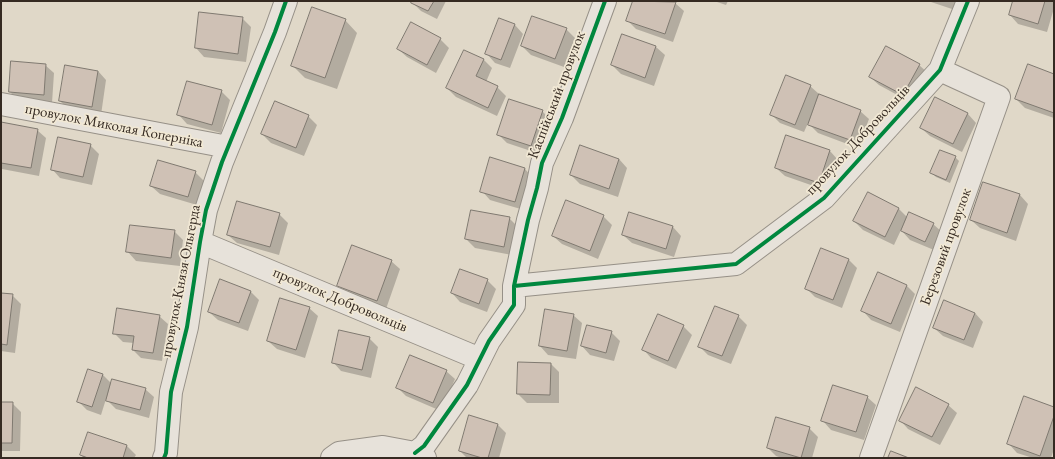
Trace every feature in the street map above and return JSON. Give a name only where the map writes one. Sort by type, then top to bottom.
[{"type":"street","name":"провулок Князя Ольгерда","points":[[171,456],[171,392],[187,327],[206,210],[228,147],[275,32],[286,1]]},
{"type":"street","name":"Каспійський провулок","points":[[420,455],[424,446],[467,385],[489,341],[514,305],[514,286],[542,163],[562,118],[605,1]]},
{"type":"street","name":"провулок Добровольців","points":[[514,286],[736,264],[824,198],[940,70],[968,1]]},
{"type":"street","name":"Березовий провулок","points":[[871,458],[999,97],[940,70]]},
{"type":"street","name":"провулок Миколая Коперніка","points":[[1,104],[228,147]]},
{"type":"street","name":"провулок Добровольців","points":[[200,242],[480,359]]},
{"type":"street","points":[[332,458],[339,453],[384,447],[420,455]]},
{"type":"building","points":[[412,1],[434,1],[428,11],[411,3]]},
{"type":"building","points":[[633,1],[676,2],[665,34],[626,21]]},
{"type":"building","points":[[1013,1],[1045,1],[1038,24],[1009,15]]},
{"type":"building","points":[[312,7],[346,19],[325,78],[291,66]]},
{"type":"building","points":[[199,12],[243,17],[238,54],[195,48]]},
{"type":"building","points":[[532,16],[567,28],[555,59],[521,46]]},
{"type":"building","points":[[499,18],[515,24],[501,60],[485,54]]},
{"type":"building","points":[[411,22],[441,38],[427,65],[397,49]]},
{"type":"building","points":[[622,34],[656,46],[645,78],[611,65]]},
{"type":"building","points":[[886,46],[920,64],[903,95],[869,77]]},
{"type":"building","points":[[464,50],[484,59],[476,76],[498,86],[488,108],[446,88]]},
{"type":"building","points":[[11,61],[46,64],[44,95],[9,92]]},
{"type":"building","points":[[1028,64],[1054,74],[1054,113],[1015,99]]},
{"type":"building","points":[[65,65],[98,71],[92,107],[59,101]]},
{"type":"building","points":[[786,75],[811,85],[795,125],[770,115]]},
{"type":"building","points":[[187,81],[222,90],[212,125],[177,115]]},
{"type":"building","points":[[819,94],[861,110],[850,140],[808,125]]},
{"type":"building","points":[[935,97],[968,113],[953,144],[920,128]]},
{"type":"building","points":[[509,99],[543,110],[531,146],[497,135]]},
{"type":"building","points":[[275,101],[309,115],[296,148],[261,134]]},
{"type":"building","points":[[1,122],[38,129],[31,168],[1,163]]},
{"type":"building","points":[[786,135],[830,150],[819,183],[775,168]]},
{"type":"building","points":[[58,137],[91,144],[83,177],[51,170]]},
{"type":"building","points":[[580,145],[619,159],[609,189],[570,175]]},
{"type":"building","points":[[940,150],[956,156],[946,180],[930,173]]},
{"type":"building","points":[[490,157],[525,168],[515,202],[480,192]]},
{"type":"building","points":[[158,160],[196,171],[188,197],[150,186]]},
{"type":"building","points":[[983,182],[1020,194],[1007,233],[970,220]]},
{"type":"building","points":[[868,192],[899,208],[885,237],[853,221]]},
{"type":"building","points":[[566,200],[604,215],[590,251],[552,236]]},
{"type":"building","points":[[237,201],[280,213],[270,247],[227,235]]},
{"type":"building","points":[[471,210],[510,217],[504,247],[465,239]]},
{"type":"building","points":[[629,212],[673,226],[666,249],[622,235]]},
{"type":"building","points":[[909,212],[934,223],[925,242],[901,231]]},
{"type":"building","points":[[130,225],[175,230],[171,258],[126,252]]},
{"type":"building","points":[[352,245],[392,260],[377,301],[337,286]]},
{"type":"building","points":[[821,248],[849,259],[833,300],[805,289]]},
{"type":"building","points":[[460,269],[488,279],[479,304],[451,293]]},
{"type":"building","points":[[878,272],[907,285],[891,324],[861,311]]},
{"type":"building","points":[[220,279],[251,291],[239,323],[208,312]]},
{"type":"building","points":[[1,293],[13,294],[7,345],[1,344]]},
{"type":"building","points":[[280,298],[310,307],[296,350],[267,341]]},
{"type":"building","points":[[944,300],[975,313],[964,340],[933,328]]},
{"type":"building","points":[[715,306],[739,315],[722,356],[698,347]]},
{"type":"building","points":[[117,308],[160,315],[153,353],[132,350],[134,336],[113,334]]},
{"type":"building","points":[[545,309],[574,314],[567,351],[539,346]]},
{"type":"building","points":[[658,314],[684,325],[668,361],[642,350]]},
{"type":"building","points":[[587,325],[612,331],[606,353],[581,346]]},
{"type":"building","points":[[339,330],[370,337],[362,370],[332,363]]},
{"type":"building","points":[[410,355],[447,370],[433,403],[396,388]]},
{"type":"building","points":[[518,362],[551,363],[550,395],[517,394]]},
{"type":"building","points":[[88,369],[103,374],[92,407],[77,402]]},
{"type":"building","points":[[112,379],[146,388],[140,410],[106,401]]},
{"type":"building","points":[[833,385],[868,396],[856,432],[821,421]]},
{"type":"building","points":[[916,387],[949,404],[932,437],[899,421]]},
{"type":"building","points":[[1024,396],[1054,407],[1054,416],[1040,456],[1007,444]]},
{"type":"building","points":[[1,402],[13,402],[12,443],[1,443]]},
{"type":"building","points":[[469,415],[498,424],[488,458],[482,458],[459,451]]},
{"type":"building","points":[[776,417],[810,427],[801,458],[767,448]]},
{"type":"building","points":[[88,432],[127,445],[123,458],[88,458],[80,455]]},
{"type":"building","points":[[891,451],[909,458],[888,458]]},
{"type":"cycle path","points":[[164,458],[166,453],[171,392],[187,327],[206,210],[222,162],[275,32],[286,1]]},
{"type":"cycle path","points":[[415,453],[424,446],[467,385],[489,341],[514,305],[514,286],[542,163],[562,118],[605,1]]},
{"type":"cycle path","points":[[514,286],[736,264],[824,198],[940,70],[968,1]]}]
